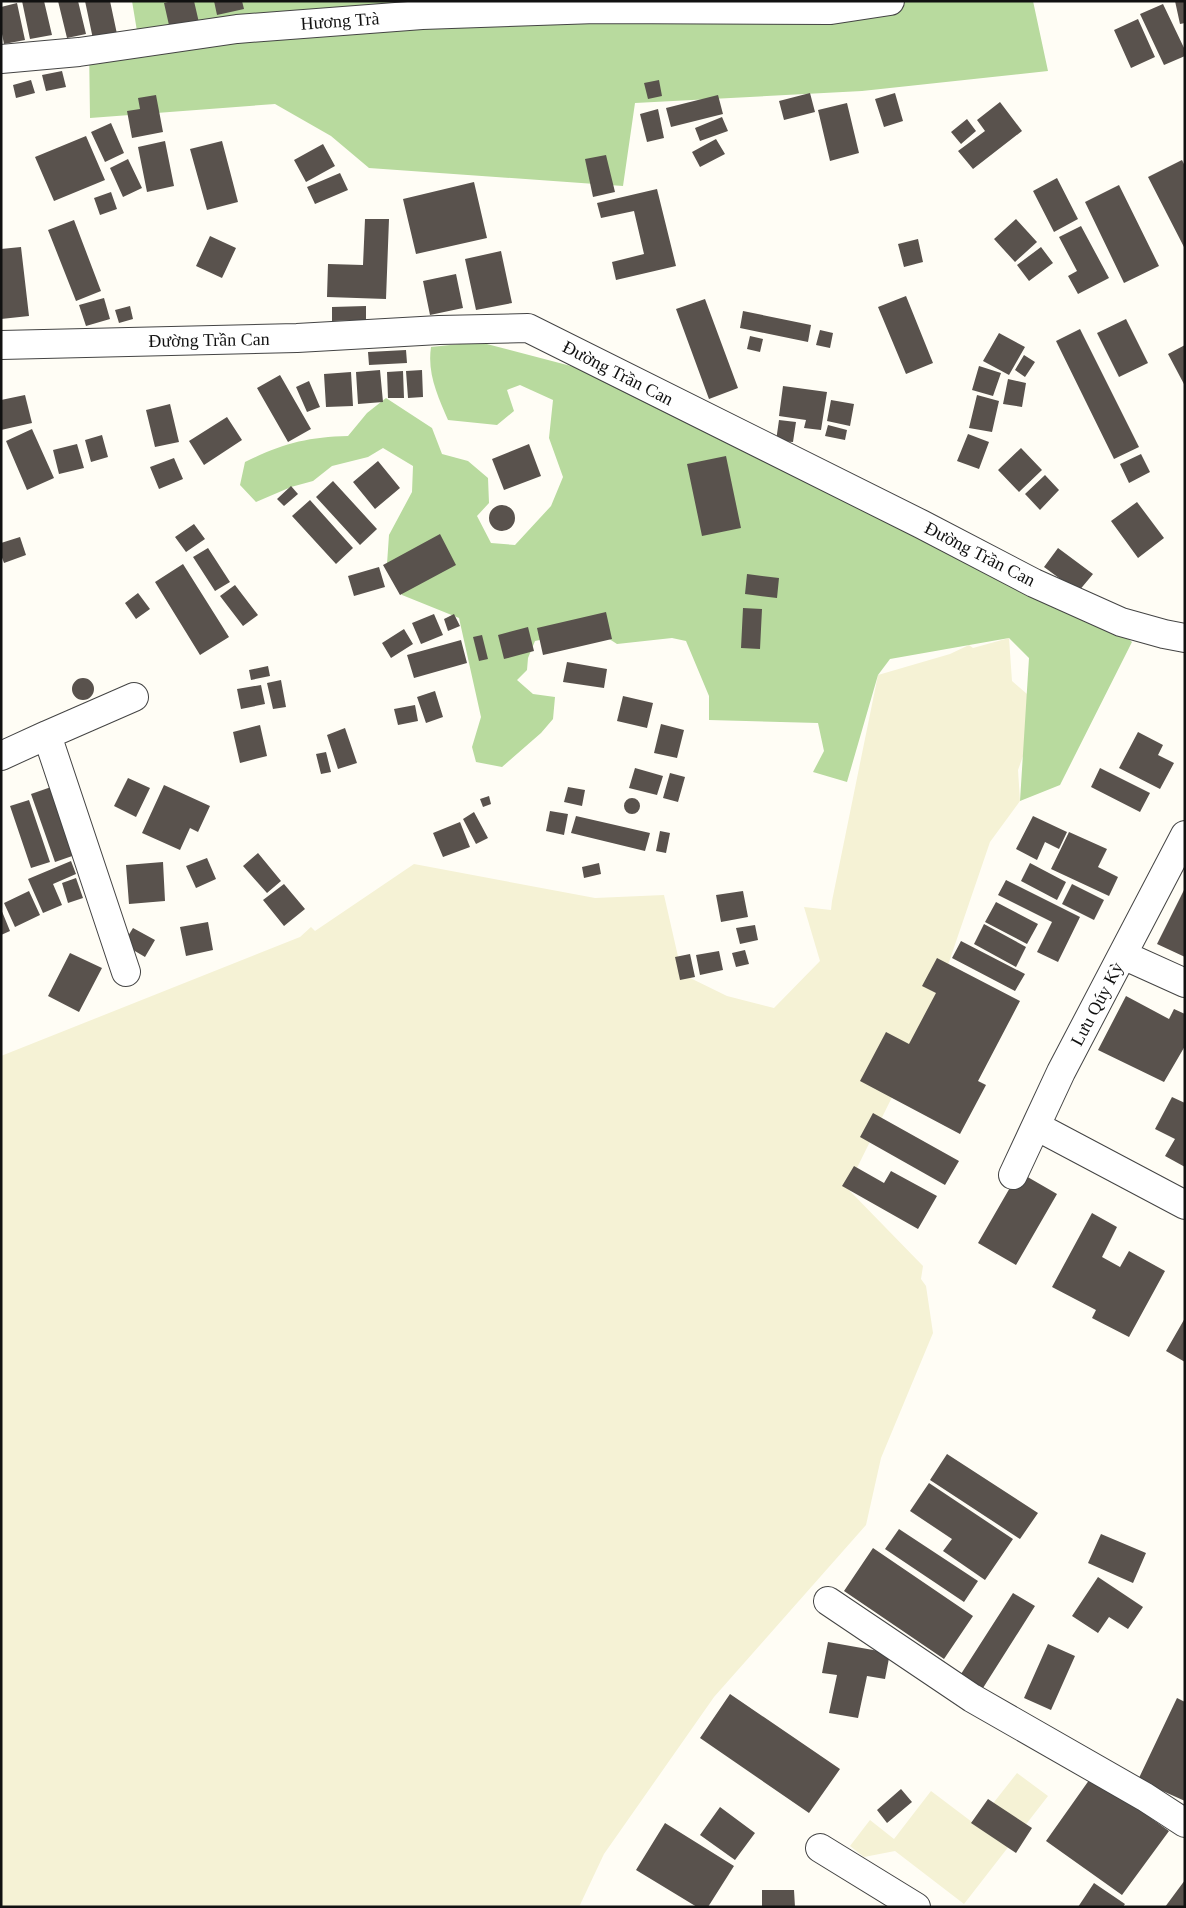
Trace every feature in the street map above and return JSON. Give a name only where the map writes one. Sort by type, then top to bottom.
[{"type":"street","name":"Hương Trà","points":[[1,59],[79,52],[237,29],[422,15],[596,9],[831,10],[890,1]]},
{"type":"street","name":"Đường Trần Can","points":[[1,345],[297,338],[439,330],[528,328],[1034,583],[1121,622],[1185,638]]},
{"type":"street","points":[[1,756],[134,697]]},
{"type":"street","points":[[47,735],[126,972]]},
{"type":"street","name":"Lưu Qúy Kỳ","points":[[1013,1175],[1061,1072],[1185,835]]},
{"type":"street","points":[[1123,955],[1185,983]]},
{"type":"street","points":[[1036,1126],[1185,1204]]},
{"type":"street","points":[[828,1601],[972,1698],[1145,1796],[1185,1822]]},
{"type":"street","points":[[820,1848],[916,1907]]},
{"type":"shaded area","points":[[1009,638],[1012,681],[1041,706],[1018,770],[1020,801],[990,842],[934,1006],[906,1069],[847,1188],[923,1266],[921,1279],[926,1286],[933,1333],[881,1458],[866,1525],[714,1697],[604,1854],[579,1907],[1,1907],[1,1056],[300,937],[311,927],[315,931],[414,864],[595,898],[664,895],[682,974],[727,996],[774,1008],[820,961],[804,907],[831,910],[878,675],[950,654],[969,645],[973,648]]},
{"type":"shaded area","points":[[1017,1773],[1048,1796],[964,1904],[895,1851],[864,1857],[850,1846],[870,1820],[894,1839],[931,1791],[976,1825]]},
{"type":"green space","points":[[132,1],[1033,1],[1048,71],[862,91],[635,103],[623,186],[369,168],[331,136],[275,104],[90,118],[89,44],[137,31]]},
{"type":"green space","points":[[479,342],[590,371],[1117,629],[1132,642],[1060,785],[1020,801],[1029,658],[1009,638],[890,659],[878,675],[847,782],[813,772],[824,751],[818,723],[709,720],[709,696],[686,641],[672,638],[617,644],[589,626],[559,636],[535,641],[528,658],[527,670],[517,680],[533,694],[555,697],[553,719],[541,733],[502,767],[476,762],[472,747],[481,717],[459,618],[402,595],[387,564],[389,535],[412,492],[413,466],[383,448],[368,457],[332,466],[313,481],[291,487],[256,502],[240,485],[245,462],[283,446],[320,438],[348,436],[367,413],[386,398],[432,428],[442,454],[468,461],[488,478],[489,503],[477,516],[491,543],[515,545],[551,506],[563,477],[549,438],[553,400],[520,385],[507,390],[514,411],[497,425],[448,420],[432,376],[431,347]]},
{"type":"building","points":[[22,1],[44,1],[52,35],[30,39]]},
{"type":"building","points":[[58,1],[78,1],[86,34],[67,38]]},
{"type":"building","points":[[85,1],[110,1],[117,34],[93,39]]},
{"type":"building","points":[[194,1],[200,27],[171,34],[164,3]]},
{"type":"building","points":[[214,1],[242,1],[244,9],[217,15]]},
{"type":"building","points":[[1175,1],[1185,1],[1185,23],[1180,24]]},
{"type":"building","points":[[17,3],[25,40],[4,44],[1,29],[1,7]]},
{"type":"building","points":[[1163,4],[1185,50],[1185,56],[1164,65],[1140,14]]},
{"type":"building","points":[[1138,19],[1155,57],[1131,68],[1114,30]]},
{"type":"building","points":[[62,71],[66,87],[46,91],[42,75]]},
{"type":"building","points":[[31,80],[35,93],[16,98],[13,85]]},
{"type":"building","points":[[659,80],[662,96],[648,99],[644,83]]},
{"type":"building","points":[[810,93],[815,112],[784,120],[779,101]]},
{"type":"building","points":[[895,93],[903,121],[884,127],[875,99]]},
{"type":"building","points":[[156,95],[163,132],[132,138],[127,111],[140,109],[138,98]]},
{"type":"building","points":[[718,95],[723,114],[671,127],[666,108]]},
{"type":"building","points":[[1000,102],[1022,131],[973,169],[958,151],[985,131],[977,120]]},
{"type":"building","points":[[847,103],[859,153],[830,161],[818,110]]},
{"type":"building","points":[[658,109],[664,138],[647,142],[640,114]]},
{"type":"building","points":[[722,117],[728,131],[700,141],[695,128]]},
{"type":"building","points":[[967,119],[976,131],[961,144],[951,132]]},
{"type":"building","points":[[111,123],[124,153],[105,162],[91,132]]},
{"type":"building","points":[[86,136],[105,180],[54,201],[35,157]]},
{"type":"building","points":[[716,139],[725,154],[700,167],[692,152]]},
{"type":"building","points":[[165,141],[174,186],[147,192],[138,147]]},
{"type":"building","points":[[222,141],[238,202],[207,210],[190,149]]},
{"type":"building","points":[[323,144],[335,166],[306,182],[294,160]]},
{"type":"building","points":[[606,155],[615,192],[593,197],[585,159]]},
{"type":"building","points":[[128,159],[142,188],[123,197],[110,168]]},
{"type":"building","points":[[1182,160],[1185,166],[1185,249],[1148,177]]},
{"type":"building","points":[[340,173],[348,190],[315,204],[307,187]]},
{"type":"building","points":[[1057,178],[1078,219],[1054,232],[1033,191]]},
{"type":"building","points":[[474,182],[487,238],[416,254],[403,199]]},
{"type":"building","points":[[1119,185],[1159,266],[1124,283],[1085,202]]},
{"type":"building","points":[[657,189],[676,266],[616,280],[612,262],[644,254],[634,211],[601,218],[597,203]]},
{"type":"building","points":[[111,192],[117,209],[100,215],[94,198]]},
{"type":"building","points":[[365,219],[389,219],[386,299],[327,297],[328,264],[363,265]]},
{"type":"building","points":[[1016,219],[1037,242],[1015,262],[994,239]]},
{"type":"building","points":[[74,220],[101,291],[76,301],[48,230]]},
{"type":"building","points":[[1081,226],[1109,278],[1078,294],[1068,276],[1077,271],[1059,237]]},
{"type":"building","points":[[210,236],[236,248],[222,278],[196,266]]},
{"type":"building","points":[[918,239],[923,262],[904,267],[898,244]]},
{"type":"building","points":[[21,247],[29,316],[1,319],[1,249]]},
{"type":"building","points":[[1041,247],[1053,263],[1029,281],[1017,265]]},
{"type":"building","points":[[501,251],[512,303],[476,310],[465,259]]},
{"type":"building","points":[[456,274],[463,308],[430,315],[423,281]]},
{"type":"building","points":[[906,296],[933,363],[906,374],[878,307]]},
{"type":"building","points":[[104,298],[110,319],[86,326],[79,305]]},
{"type":"building","points":[[705,299],[738,388],[709,399],[676,309]]},
{"type":"building","points":[[130,306],[133,319],[119,323],[115,310]]},
{"type":"building","points":[[366,306],[366,320],[332,321],[332,307]]},
{"type":"building","points":[[743,311],[811,325],[808,342],[740,328]]},
{"type":"building","points":[[1126,319],[1148,363],[1119,377],[1097,333]]},
{"type":"building","points":[[1080,329],[1139,447],[1114,459],[1056,341]]},
{"type":"building","points":[[820,330],[833,333],[830,348],[816,345]]},
{"type":"building","points":[[999,333],[1025,347],[1009,375],[983,361]]},
{"type":"building","points":[[750,336],[763,339],[760,352],[747,349]]},
{"type":"building","points":[[1185,345],[1185,386],[1168,354]]},
{"type":"building","points":[[406,350],[407,363],[369,365],[368,352]]},
{"type":"building","points":[[1024,355],[1035,362],[1025,377],[1015,370]]},
{"type":"building","points":[[979,366],[1001,373],[993,396],[972,390]]},
{"type":"building","points":[[380,370],[383,402],[358,404],[356,372]]},
{"type":"building","points":[[422,370],[423,397],[408,398],[406,371]]},
{"type":"building","points":[[403,371],[404,398],[388,398],[387,372]]},
{"type":"building","points":[[351,372],[353,406],[326,407],[324,374]]},
{"type":"building","points":[[280,375],[311,429],[288,442],[257,388]]},
{"type":"building","points":[[1008,379],[1026,383],[1022,407],[1003,404]]},
{"type":"building","points":[[309,381],[320,407],[307,412],[296,387]]},
{"type":"building","points":[[783,386],[827,392],[821,430],[804,428],[806,420],[779,416]]},
{"type":"building","points":[[25,395],[32,423],[1,430],[1,400]]},
{"type":"building","points":[[977,395],[999,401],[992,432],[969,428]]},
{"type":"building","points":[[831,400],[854,404],[850,426],[827,421]]},
{"type":"building","points":[[170,404],[179,442],[155,447],[146,410]]},
{"type":"building","points":[[227,417],[242,440],[204,465],[189,441]]},
{"type":"building","points":[[779,420],[796,422],[793,442],[776,441]]},
{"type":"building","points":[[828,425],[847,430],[845,440],[825,436]]},
{"type":"building","points":[[32,429],[54,478],[27,490],[6,441]]},
{"type":"building","points":[[968,434],[989,442],[979,469],[957,461]]},
{"type":"building","points":[[102,435],[108,457],[91,462],[85,440]]},
{"type":"building","points":[[77,444],[84,468],[59,474],[53,450]]},
{"type":"building","points":[[529,444],[541,476],[504,490],[492,459]]},
{"type":"building","points":[[1021,448],[1042,470],[1019,492],[998,470]]},
{"type":"building","points":[[1141,454],[1150,472],[1129,483],[1120,464]]},
{"type":"building","points":[[726,456],[741,528],[702,536],[687,464]]},
{"type":"building","points":[[174,458],[183,479],[159,489],[150,467]]},
{"type":"building","points":[[378,461],[400,488],[375,509],[353,482]]},
{"type":"building","points":[[1045,475],[1059,490],[1040,510],[1025,494]]},
{"type":"building","points":[[333,481],[377,529],[360,545],[316,497]]},
{"type":"building","points":[[291,486],[298,494],[284,506],[277,499]]},
{"type":"building","points":[[310,500],[353,548],[336,564],[292,516]]},
{"type":"building","points":[[1137,502],[1164,538],[1138,558],[1111,521]]},
{"type":"building","points":[[502,505],[511,509],[515,518],[511,527],[502,531],[493,527],[489,518],[493,509]]},
{"type":"building","points":[[194,524],[205,539],[186,552],[175,537]]},
{"type":"building","points":[[440,534],[456,565],[400,595],[383,565]]},
{"type":"building","points":[[20,537],[26,555],[4,563],[1,555],[1,543]]},
{"type":"building","points":[[208,548],[230,582],[215,591],[193,557]]},
{"type":"building","points":[[1058,548],[1093,574],[1078,592],[1044,567]]},
{"type":"building","points":[[183,564],[229,637],[200,655],[155,582]]},
{"type":"building","points":[[379,567],[385,587],[354,596],[348,576]]},
{"type":"building","points":[[747,574],[779,578],[777,598],[745,594]]},
{"type":"building","points":[[235,585],[258,615],[243,626],[220,596]]},
{"type":"building","points":[[138,593],[150,609],[136,619],[125,603]]},
{"type":"building","points":[[743,608],[762,609],[760,649],[741,648]]},
{"type":"building","points":[[606,612],[612,639],[543,655],[537,628]]},
{"type":"building","points":[[434,614],[443,635],[421,644],[412,623]]},
{"type":"building","points":[[454,614],[460,626],[448,631],[444,619]]},
{"type":"building","points":[[528,627],[534,651],[504,659],[498,635]]},
{"type":"building","points":[[404,629],[413,644],[391,658],[382,643]]},
{"type":"building","points":[[482,635],[488,659],[479,661],[473,637]]},
{"type":"building","points":[[461,640],[467,663],[414,678],[407,655]]},
{"type":"building","points":[[567,662],[607,669],[604,688],[563,682]]},
{"type":"building","points":[[268,666],[270,676],[251,680],[249,670]]},
{"type":"building","points":[[83,678],[91,681],[94,689],[91,697],[83,700],[75,697],[72,689],[75,681]]},
{"type":"building","points":[[281,680],[286,707],[273,709],[267,683]]},
{"type":"building","points":[[261,685],[265,704],[241,709],[237,689]]},
{"type":"building","points":[[435,691],[443,717],[426,723],[417,697]]},
{"type":"building","points":[[623,696],[653,703],[647,728],[617,721]]},
{"type":"building","points":[[415,705],[418,721],[398,725],[394,709]]},
{"type":"building","points":[[661,724],[684,730],[677,758],[654,753]]},
{"type":"building","points":[[260,725],[267,756],[240,763],[233,732]]},
{"type":"building","points":[[345,728],[357,763],[338,769],[327,735]]},
{"type":"building","points":[[1138,732],[1163,745],[1158,755],[1174,763],[1160,789],[1119,768]]},
{"type":"building","points":[[326,752],[331,772],[321,774],[316,754]]},
{"type":"building","points":[[635,768],[663,776],[657,795],[629,788]]},
{"type":"building","points":[[1100,768],[1150,793],[1140,812],[1091,787]]},
{"type":"building","points":[[670,773],[685,777],[678,802],[663,798]]},
{"type":"building","points":[[128,778],[150,788],[136,817],[114,806]]},
{"type":"building","points":[[164,785],[210,806],[198,832],[190,828],[180,850],[142,833]]},
{"type":"building","points":[[54,786],[78,854],[55,862],[31,794]]},
{"type":"building","points":[[568,787],[585,790],[582,806],[564,802]]},
{"type":"building","points":[[489,796],[491,804],[483,807],[480,799]]},
{"type":"building","points":[[629,798],[635,798],[640,803],[638,812],[629,814],[624,809],[624,803]]},
{"type":"building","points":[[29,800],[50,862],[31,868],[10,806]]},
{"type":"building","points":[[550,811],[568,814],[564,835],[546,831]]},
{"type":"building","points":[[474,812],[488,838],[476,844],[463,819]]},
{"type":"building","points":[[576,816],[650,833],[645,851],[571,833]]},
{"type":"building","points":[[1033,816],[1067,832],[1059,849],[1045,842],[1037,860],[1016,849]]},
{"type":"building","points":[[460,822],[470,847],[443,857],[433,833]]},
{"type":"building","points":[[660,831],[670,833],[666,853],[656,851]]},
{"type":"building","points":[[1069,832],[1107,849],[1098,867],[1118,877],[1109,896],[1051,869]]},
{"type":"building","points":[[258,853],[281,881],[267,893],[243,866]]},
{"type":"building","points":[[207,858],[216,879],[196,888],[186,866]]},
{"type":"building","points":[[71,861],[76,874],[53,884],[62,905],[43,913],[28,879]]},
{"type":"building","points":[[163,862],[165,901],[129,904],[126,865]]},
{"type":"building","points":[[599,863],[601,874],[584,878],[582,867]]},
{"type":"building","points":[[1030,863],[1066,882],[1057,900],[1021,881]]},
{"type":"building","points":[[76,878],[83,898],[68,903],[62,883]]},
{"type":"building","points":[[1006,880],[1080,917],[1058,962],[1037,952],[1052,922],[998,895]]},
{"type":"building","points":[[284,884],[305,909],[284,926],[263,900]]},
{"type":"building","points":[[1072,884],[1104,900],[1094,920],[1062,904]]},
{"type":"building","points":[[1185,888],[1185,957],[1157,944]]},
{"type":"building","points":[[29,891],[40,915],[15,927],[4,903]]},
{"type":"building","points":[[743,891],[748,917],[721,922],[716,895]]},
{"type":"building","points":[[996,902],[1038,924],[1027,944],[985,922]]},
{"type":"building","points":[[1,909],[10,931],[1,935]]},
{"type":"building","points":[[208,922],[213,950],[186,956],[180,927]]},
{"type":"building","points":[[984,924],[1026,947],[1016,967],[974,944]]},
{"type":"building","points":[[755,925],[758,940],[740,944],[736,928]]},
{"type":"building","points":[[133,928],[155,940],[145,957],[123,944]]},
{"type":"building","points":[[961,941],[1025,974],[1015,991],[952,958]]},
{"type":"building","points":[[745,950],[749,964],[736,967],[732,953]]},
{"type":"building","points":[[719,951],[723,970],[700,975],[696,955]]},
{"type":"building","points":[[70,953],[102,968],[79,1012],[48,996]]},
{"type":"building","points":[[690,954],[695,977],[680,980],[675,957]]},
{"type":"building","points":[[937,958],[1020,1001],[978,1081],[986,1085],[960,1134],[860,1081],[886,1032],[909,1044],[936,993],[922,986]]},
{"type":"building","points":[[1126,996],[1169,1019],[1174,1009],[1185,1014],[1185,1046],[1164,1082],[1098,1050]]},
{"type":"building","points":[[1172,1097],[1185,1103],[1185,1167],[1165,1156],[1175,1139],[1155,1129]]},
{"type":"building","points":[[873,1113],[959,1161],[945,1185],[860,1137]]},
{"type":"building","points":[[854,1166],[884,1183],[891,1171],[937,1196],[918,1229],[842,1186]]},
{"type":"building","points":[[1019,1172],[1057,1194],[1016,1265],[978,1243]]},
{"type":"building","points":[[1092,1213],[1117,1227],[1102,1257],[1120,1267],[1129,1251],[1165,1271],[1129,1337],[1092,1318],[1096,1310],[1052,1287]]},
{"type":"building","points":[[1185,1318],[1185,1362],[1166,1351]]},
{"type":"building","points":[[947,1454],[1038,1513],[1020,1539],[930,1480]]},
{"type":"building","points":[[929,1483],[1013,1539],[985,1580],[943,1551],[952,1539],[910,1511]]},
{"type":"building","points":[[899,1529],[978,1581],[964,1602],[885,1549]]},
{"type":"building","points":[[1101,1534],[1146,1553],[1133,1583],[1088,1563]]},
{"type":"building","points":[[873,1548],[973,1616],[944,1659],[844,1591]]},
{"type":"building","points":[[1098,1577],[1143,1607],[1128,1629],[1109,1617],[1098,1633],[1072,1616]]},
{"type":"building","points":[[1013,1593],[1035,1606],[983,1688],[961,1674]]},
{"type":"building","points":[[828,1642],[890,1653],[885,1679],[867,1676],[858,1718],[829,1713],[837,1675],[822,1673]]},
{"type":"building","points":[[1048,1644],[1075,1656],[1051,1710],[1024,1698]]},
{"type":"building","points":[[730,1694],[840,1769],[809,1813],[700,1738]]},
{"type":"building","points":[[1177,1698],[1185,1702],[1185,1801],[1138,1780]]},
{"type":"building","points":[[1092,1776],[1169,1831],[1122,1895],[1046,1841]]},
{"type":"building","points":[[901,1789],[912,1802],[887,1823],[877,1810]]},
{"type":"building","points":[[988,1799],[1032,1828],[1016,1853],[971,1823]]},
{"type":"building","points":[[720,1807],[755,1833],[735,1860],[700,1835]]},
{"type":"building","points":[[665,1823],[734,1866],[708,1907],[697,1907],[636,1870]]},
{"type":"building","points":[[1185,1880],[1185,1907],[1165,1907]]},
{"type":"building","points":[[1094,1883],[1125,1904],[1123,1907],[1078,1907]]},
{"type":"building","points":[[762,1890],[794,1890],[795,1907],[762,1907]]}]
